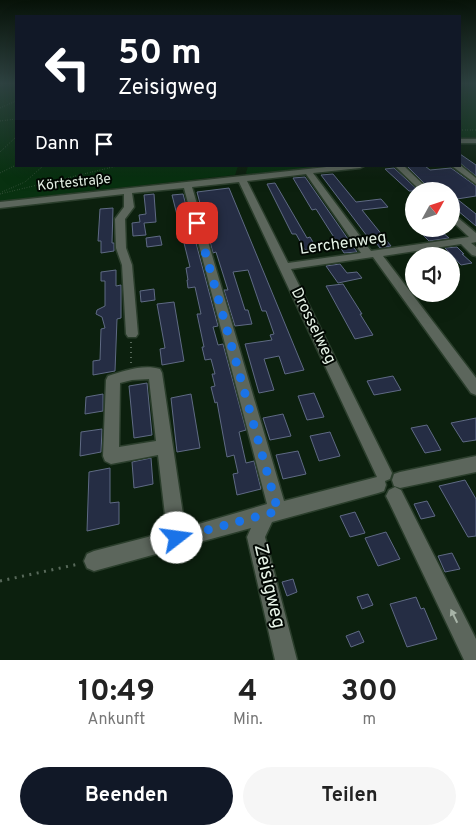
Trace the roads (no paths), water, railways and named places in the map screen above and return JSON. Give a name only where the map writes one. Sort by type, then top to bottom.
[{"type":"street","points":[[461,141],[476,140]]},
{"type":"street","name":"Körtestraße","points":[[0,205],[351,167]]},
{"type":"street","points":[[400,167],[416,182]]},
{"type":"street","points":[[457,167],[476,182]]},
{"type":"street","points":[[308,172],[476,389]]},
{"type":"street","name":"Drosselweg","points":[[242,179],[285,267],[381,479]]},
{"type":"street","points":[[187,185],[273,512]]},
{"type":"street","points":[[128,191],[130,207],[120,219],[121,248],[127,266],[132,334]]},
{"type":"street","name":"Lerchenweg","points":[[460,224],[476,239]]},
{"type":"street","name":"Lerchenweg","points":[[285,267],[476,239]]},
{"type":"street","points":[[464,241],[476,253]]},
{"type":"street","points":[[164,447],[111,456],[113,380],[132,374],[155,373],[177,538]]},
{"type":"street","points":[[397,488],[476,464]]},
{"type":"street","points":[[94,561],[273,512],[394,475],[397,488],[475,660]]},
{"type":"street","name":"Zeisigweg","points":[[273,512],[256,537],[286,660]]}]
